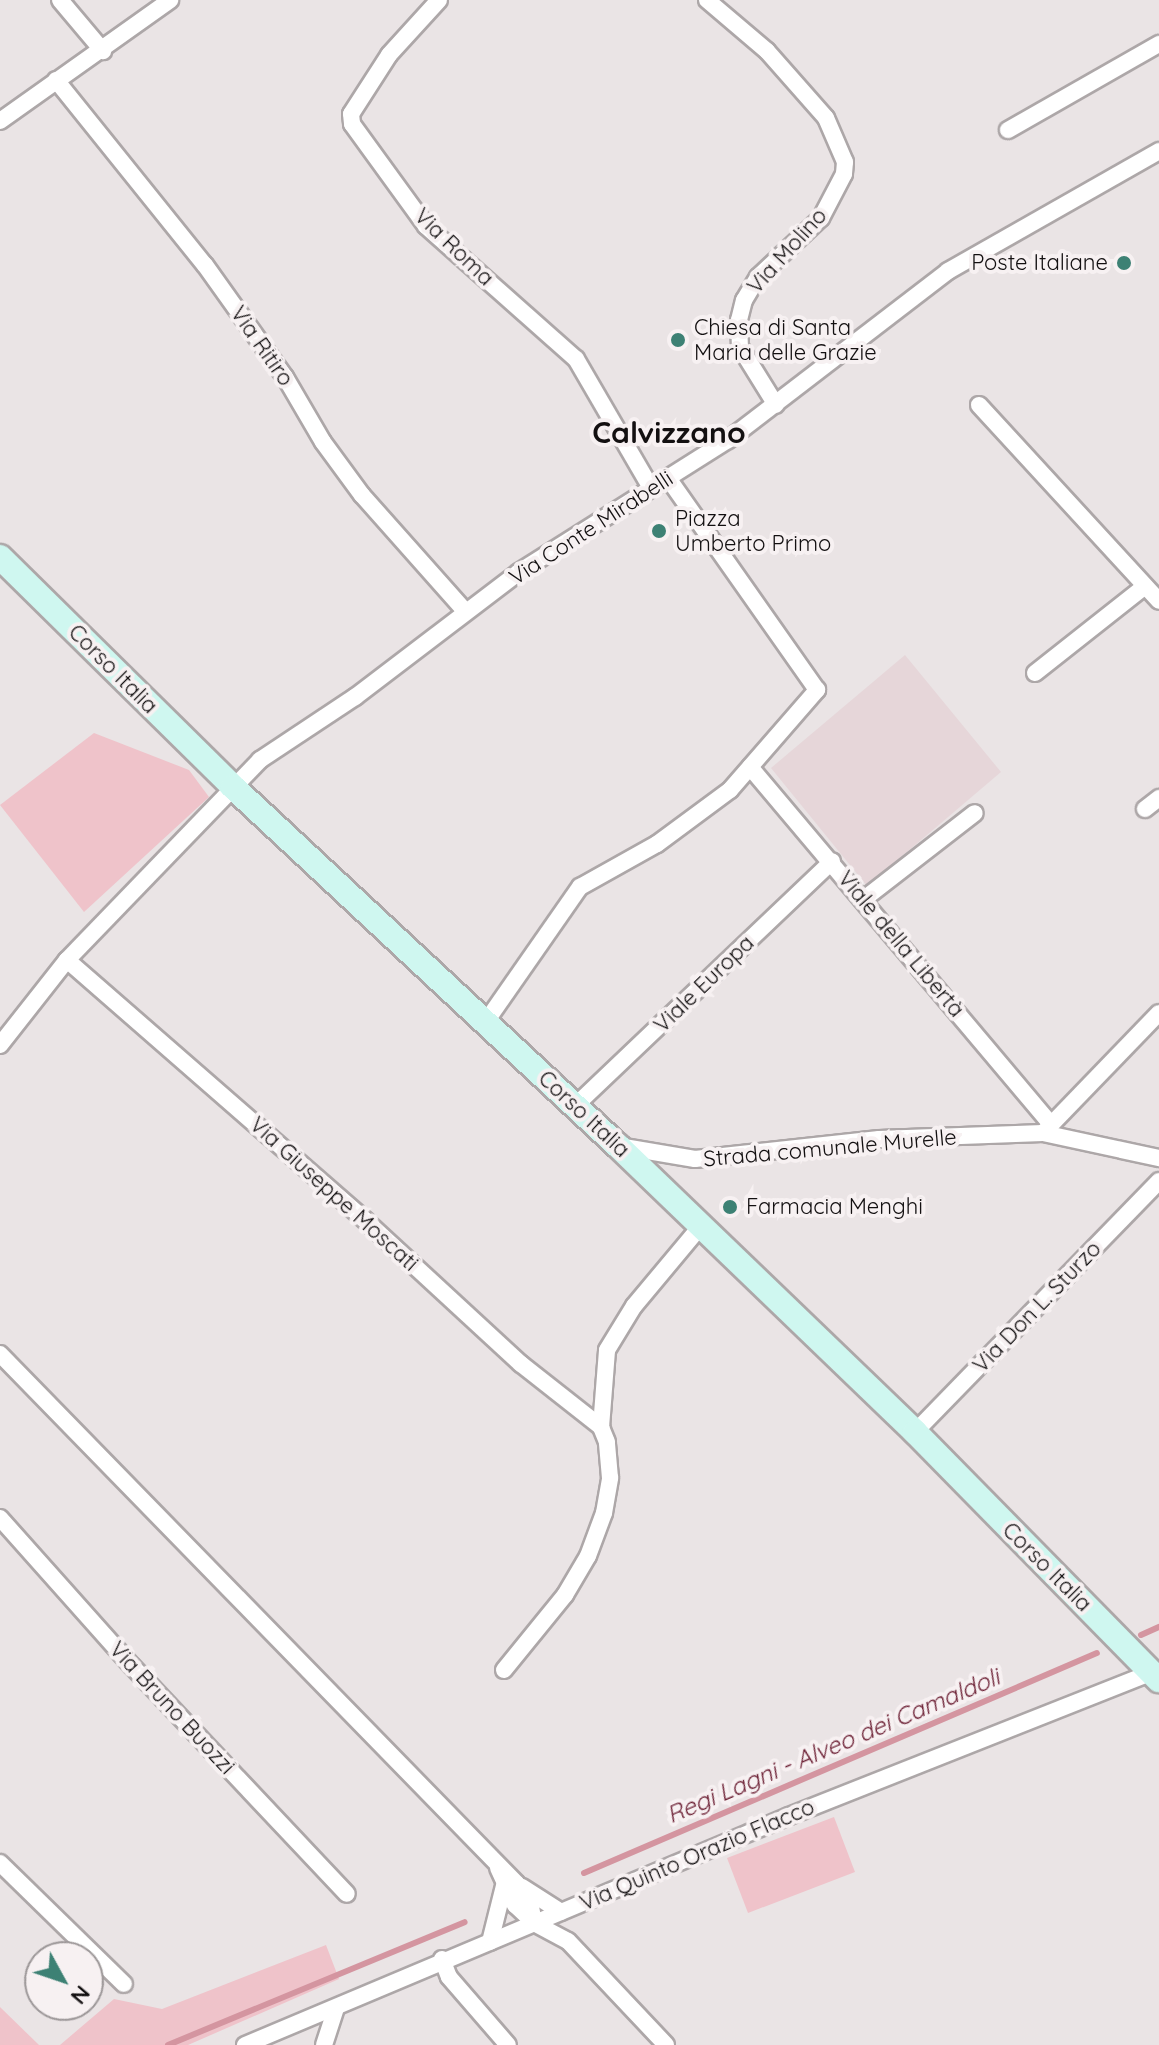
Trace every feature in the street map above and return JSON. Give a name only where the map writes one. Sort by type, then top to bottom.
[{"type":"street","points":[[60,0],[103,51]]},
{"type":"street","points":[[0,121],[56,80],[103,51],[170,0]]},
{"type":"street","name":"Via Roma","points":[[439,0],[389,55],[351,114],[352,124],[433,233],[576,359],[651,488]]},
{"type":"street","name":"Via Molino","points":[[707,0],[767,51],[826,118],[845,162],[844,174],[821,218],[758,277],[744,300],[739,320],[740,347],[755,376],[776,405]]},
{"type":"street","points":[[1008,130],[1159,44]]},
{"type":"street","name":"Via Ritiro","points":[[56,80],[205,265],[262,344],[323,442],[362,495],[465,611]]},
{"type":"street","name":"Via Conte Mirabelli","points":[[0,1045],[67,960],[260,760],[355,697],[465,611],[776,405],[858,337],[901,313],[961,263],[1159,151]]},
{"type":"street","points":[[979,405],[1159,601]]},
{"type":"street","points":[[485,1023],[580,887],[657,844],[730,790],[817,690],[668,478]]},
{"type":"street","name":"Corso Italia","points":[[0,557],[233,787],[618,1146],[915,1432],[1156,1674]]},
{"type":"street","points":[[1035,673],[1145,586]]},
{"type":"street","name":"Viale della Libertà","points":[[750,767],[864,899],[1047,1128]]},
{"type":"street","points":[[1145,809],[1159,798]]},
{"type":"street","points":[[864,899],[975,813]]},
{"type":"street","name":"Viale Europa","points":[[575,1106],[832,861]]},
{"type":"street","name":"Via Giuseppe Moscati","points":[[67,960],[367,1222],[521,1364],[601,1427]]},
{"type":"street","points":[[1047,1128],[1159,1013]]},
{"type":"street","name":"Strada comunale Murelle","points":[[618,1146],[695,1159],[879,1139],[1047,1128],[1159,1158]]},
{"type":"street","name":"Via Don L. Sturzo","points":[[915,1432],[1159,1181]]},
{"type":"street","points":[[504,1670],[565,1595],[588,1556],[604,1513],[610,1478],[607,1442],[601,1427],[607,1350],[634,1306],[701,1226]]},
{"type":"street","points":[[0,1354],[496,1863],[510,1885],[530,1902],[534,1923],[568,1941],[666,2045]]},
{"type":"street","name":"Via Bruno Buozzi","points":[[0,1518],[132,1666],[347,1894]]},
{"type":"street","name":"Via Quinto Orazio Flacco","points":[[245,2045],[336,2009],[442,1959],[490,1942],[789,1816],[1156,1674]]},
{"type":"street","points":[[0,1863],[124,1984]]},
{"type":"street","points":[[510,1885],[561,1912],[568,1941]]},
{"type":"street","points":[[490,1942],[510,1885]]},
{"type":"street","points":[[442,1959],[449,1977],[508,2045]]},
{"type":"street","points":[[324,2045],[336,2009]]},
{"type":"shaded area","points":[[905,655],[1001,772],[867,886],[771,768]]},
{"type":"shaded area","points":[[94,733],[189,770],[209,797],[84,912],[0,805]]},
{"type":"shaded area","points":[[834,1817],[855,1872],[748,1913],[727,1858]]},
{"type":"shaded area","points":[[326,1945],[339,1979],[188,2045],[60,2045],[88,2021],[104,2021],[104,2008],[114,1999],[162,2009]]},
{"type":"shaded area","points":[[0,2007],[39,2045],[0,2045]]},
{"type":"waterway","name":"Regi Lagni - Alveo dei Camaldoli","points":[[1141,1635],[1159,1627]]},
{"type":"waterway","name":"Regi Lagni - Alveo dei Camaldoli","points":[[584,1873],[1097,1653]]},
{"type":"waterway","name":"Regi Lagni - Alveo dei Camaldoli","points":[[168,2045],[465,1922]]},
{"type":"place","name":"Poste Italiane","points":[[1124,263]]},
{"type":"place","name":"Chiesa di Santa Maria delle Grazie","points":[[678,340]]},
{"type":"place","name":"Piazza Umberto Primo","points":[[659,531]]},
{"type":"place","name":"Farmacia Menghi","points":[[730,1207]]},
{"type":"district","name":"Calvizzano","points":[[669,432]]}]
